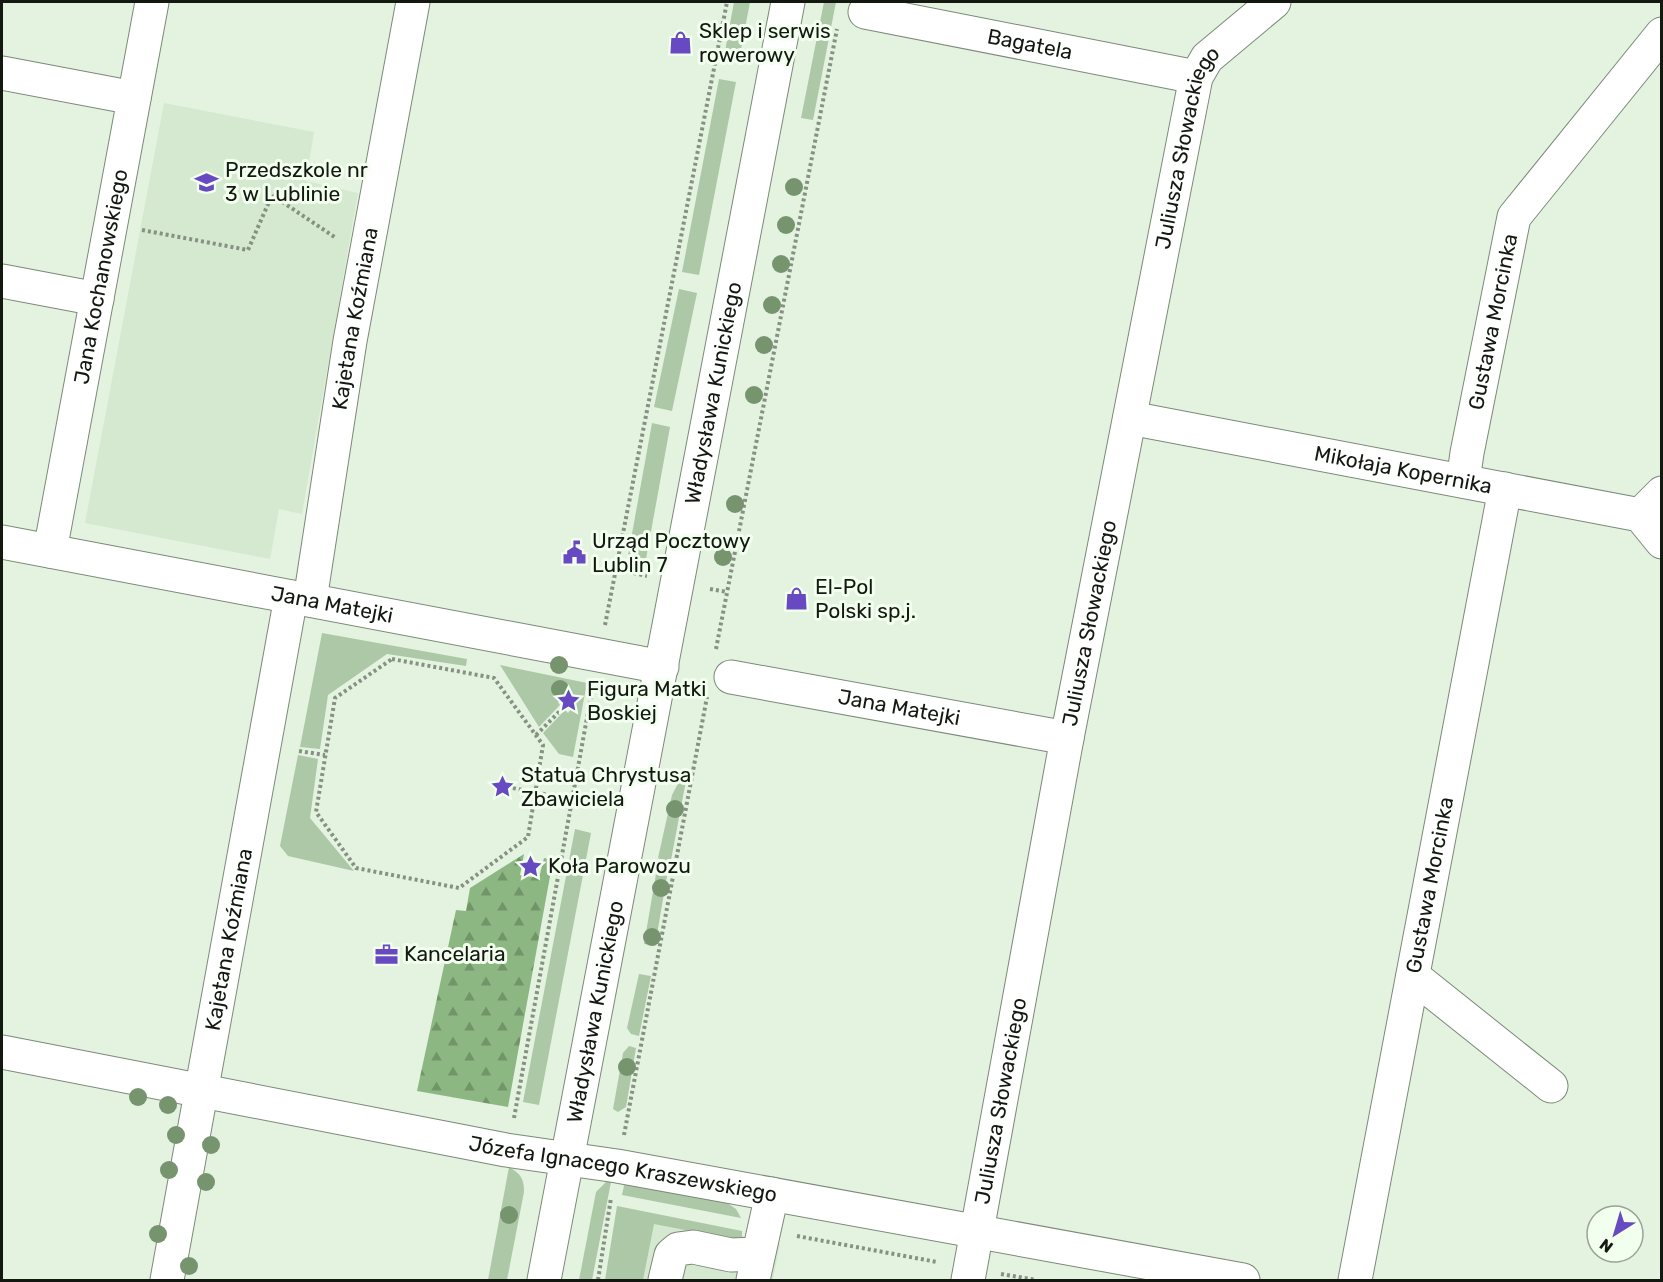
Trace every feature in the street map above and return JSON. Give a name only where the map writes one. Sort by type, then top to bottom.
[{"type":"street","name":"Jana Kochanowskiego","points":[[50,551],[152,2]]},
{"type":"street","name":"Kajetana Koźmiana","points":[[167,1281],[201,1091],[300,598],[324,518],[350,341],[413,2]]},
{"type":"street","name":"Władysława Kunickiego","points":[[544,1281],[788,2]]},
{"type":"street","name":"Juliusza Słowackiego","points":[[969,1274],[1067,738],[1196,77],[1207,58],[1274,2]]},
{"type":"street","name":"Bagatela","points":[[852,18],[1196,77]]},
{"type":"street","name":"Gustawa Morcinka","points":[[1463,481],[1514,217],[1662,34]]},
{"type":"street","points":[[2,73],[134,98]]},
{"type":"street","points":[[2,281],[97,299]]},
{"type":"street","name":"Mikołaja Kopernika","points":[[1130,418],[1505,489],[1651,504],[1662,542]]},
{"type":"street","name":"Gustawa Morcinka","points":[[1355,1281],[1505,489]]},
{"type":"street","name":"Jana Matejki","points":[[2,542],[662,667]]},
{"type":"street","name":"Jana Matejki","points":[[718,675],[1067,738]]},
{"type":"street","points":[[1413,976],[1551,1086]]},
{"type":"street","name":"Józefa Ignacego Kraszewskiego","points":[[2,1052],[506,1150],[617,1166],[1243,1281]]},
{"type":"street","points":[[665,1281],[671,1255],[678,1249],[693,1246],[731,1255],[758,1255],[772,1194]]},
{"type":"path","points":[[506,1150],[516,1110],[571,799],[727,2]]},
{"type":"path","points":[[622,1141],[852,18]]},
{"type":"path","points":[[140,230],[248,250],[272,195],[339,240]]},
{"type":"path","points":[[392,659],[494,678],[536,735],[543,745],[528,837],[459,888],[356,868],[316,812],[335,698],[392,659]]},
{"type":"path","points":[[536,735],[565,706]]},
{"type":"path","points":[[299,751],[325,755]]},
{"type":"path","points":[[507,787],[571,799]]},
{"type":"path","points":[[598,1281],[613,1191]]},
{"type":"path","points":[[758,1255],[1036,1281]]},
{"type":"shaded area","points":[[734,2],[750,2],[739,60],[724,57]]},
{"type":"shaded area","points":[[824,2],[836,2],[813,120],[801,118]]},
{"type":"shaded area","points":[[719,79],[736,82],[699,275],[682,272]]},
{"type":"shaded area","points":[[164,103],[314,132],[306,181],[358,193],[302,514],[279,509],[270,559],[85,523]]},
{"type":"shaded area","points":[[679,289],[697,293],[672,411],[654,407]]},
{"type":"shaded area","points":[[652,423],[670,427],[646,559],[628,556]]},
{"type":"shaded area","points":[[322,633],[467,659],[466,666],[387,654],[328,695],[320,749],[300,747]]},
{"type":"shaded area","points":[[500,665],[587,683],[573,757],[559,754],[543,733],[565,710],[568,713],[572,708],[562,698],[558,702],[560,705],[539,727]]},
{"type":"shaded area","points":[[298,755],[318,759],[310,818],[354,871],[288,856],[280,846]]},
{"type":"shaded area","points":[[685,770],[688,770],[671,860],[666,862],[658,858],[672,795]]},
{"type":"shaded area","points":[[575,829],[591,833],[539,1105],[523,1102]]},
{"type":"shaded area","points":[[656,874],[667,876],[655,946],[644,944]]},
{"type":"shaded area","points":[[639,974],[651,976],[639,1036],[631,1034],[627,1028]]},
{"type":"shaded area","points":[[629,1046],[636,1048],[626,1107],[618,1112],[613,1109],[623,1053]]},
{"type":"shaded area","points":[[509,1167],[521,1177],[524,1192],[507,1280],[488,1280]]},
{"type":"shaded area","points":[[625,1181],[723,1200],[736,1209],[741,1218],[622,1195]]},
{"type":"shaded area","points":[[606,1182],[611,1182],[592,1280],[579,1280],[596,1192]]},
{"type":"shaded area","points":[[617,1206],[742,1231],[742,1241],[654,1224],[643,1280],[605,1280]]},
{"type":"shaded area","points":[[630,1211],[780,1244],[773,1280],[618,1280]]},
{"type":"green space","points":[[524,854],[520,875],[539,878],[544,858],[553,860],[508,1107],[417,1091],[456,910],[466,911],[470,888]]},
{"type":"place","name":"Sklep i serwis rowerowy","points":[[681,43]]},
{"type":"place","name":"Przedszkole nr 3 w Lublinie","points":[[207,182]]},
{"type":"place","name":"Urząd Pocztowy Lublin 7","points":[[574,553]]},
{"type":"place","name":"El-Pol Polski sp.j.","points":[[797,599]]},
{"type":"place","name":"Figura Matki Boskiej","points":[[569,701]]},
{"type":"place","name":"Statua Chrystusa Zbawiciela","points":[[503,787]]},
{"type":"place","name":"Koła Parowozu","points":[[530,866]]},
{"type":"place","name":"Kancelaria","points":[[386,954]]}]
